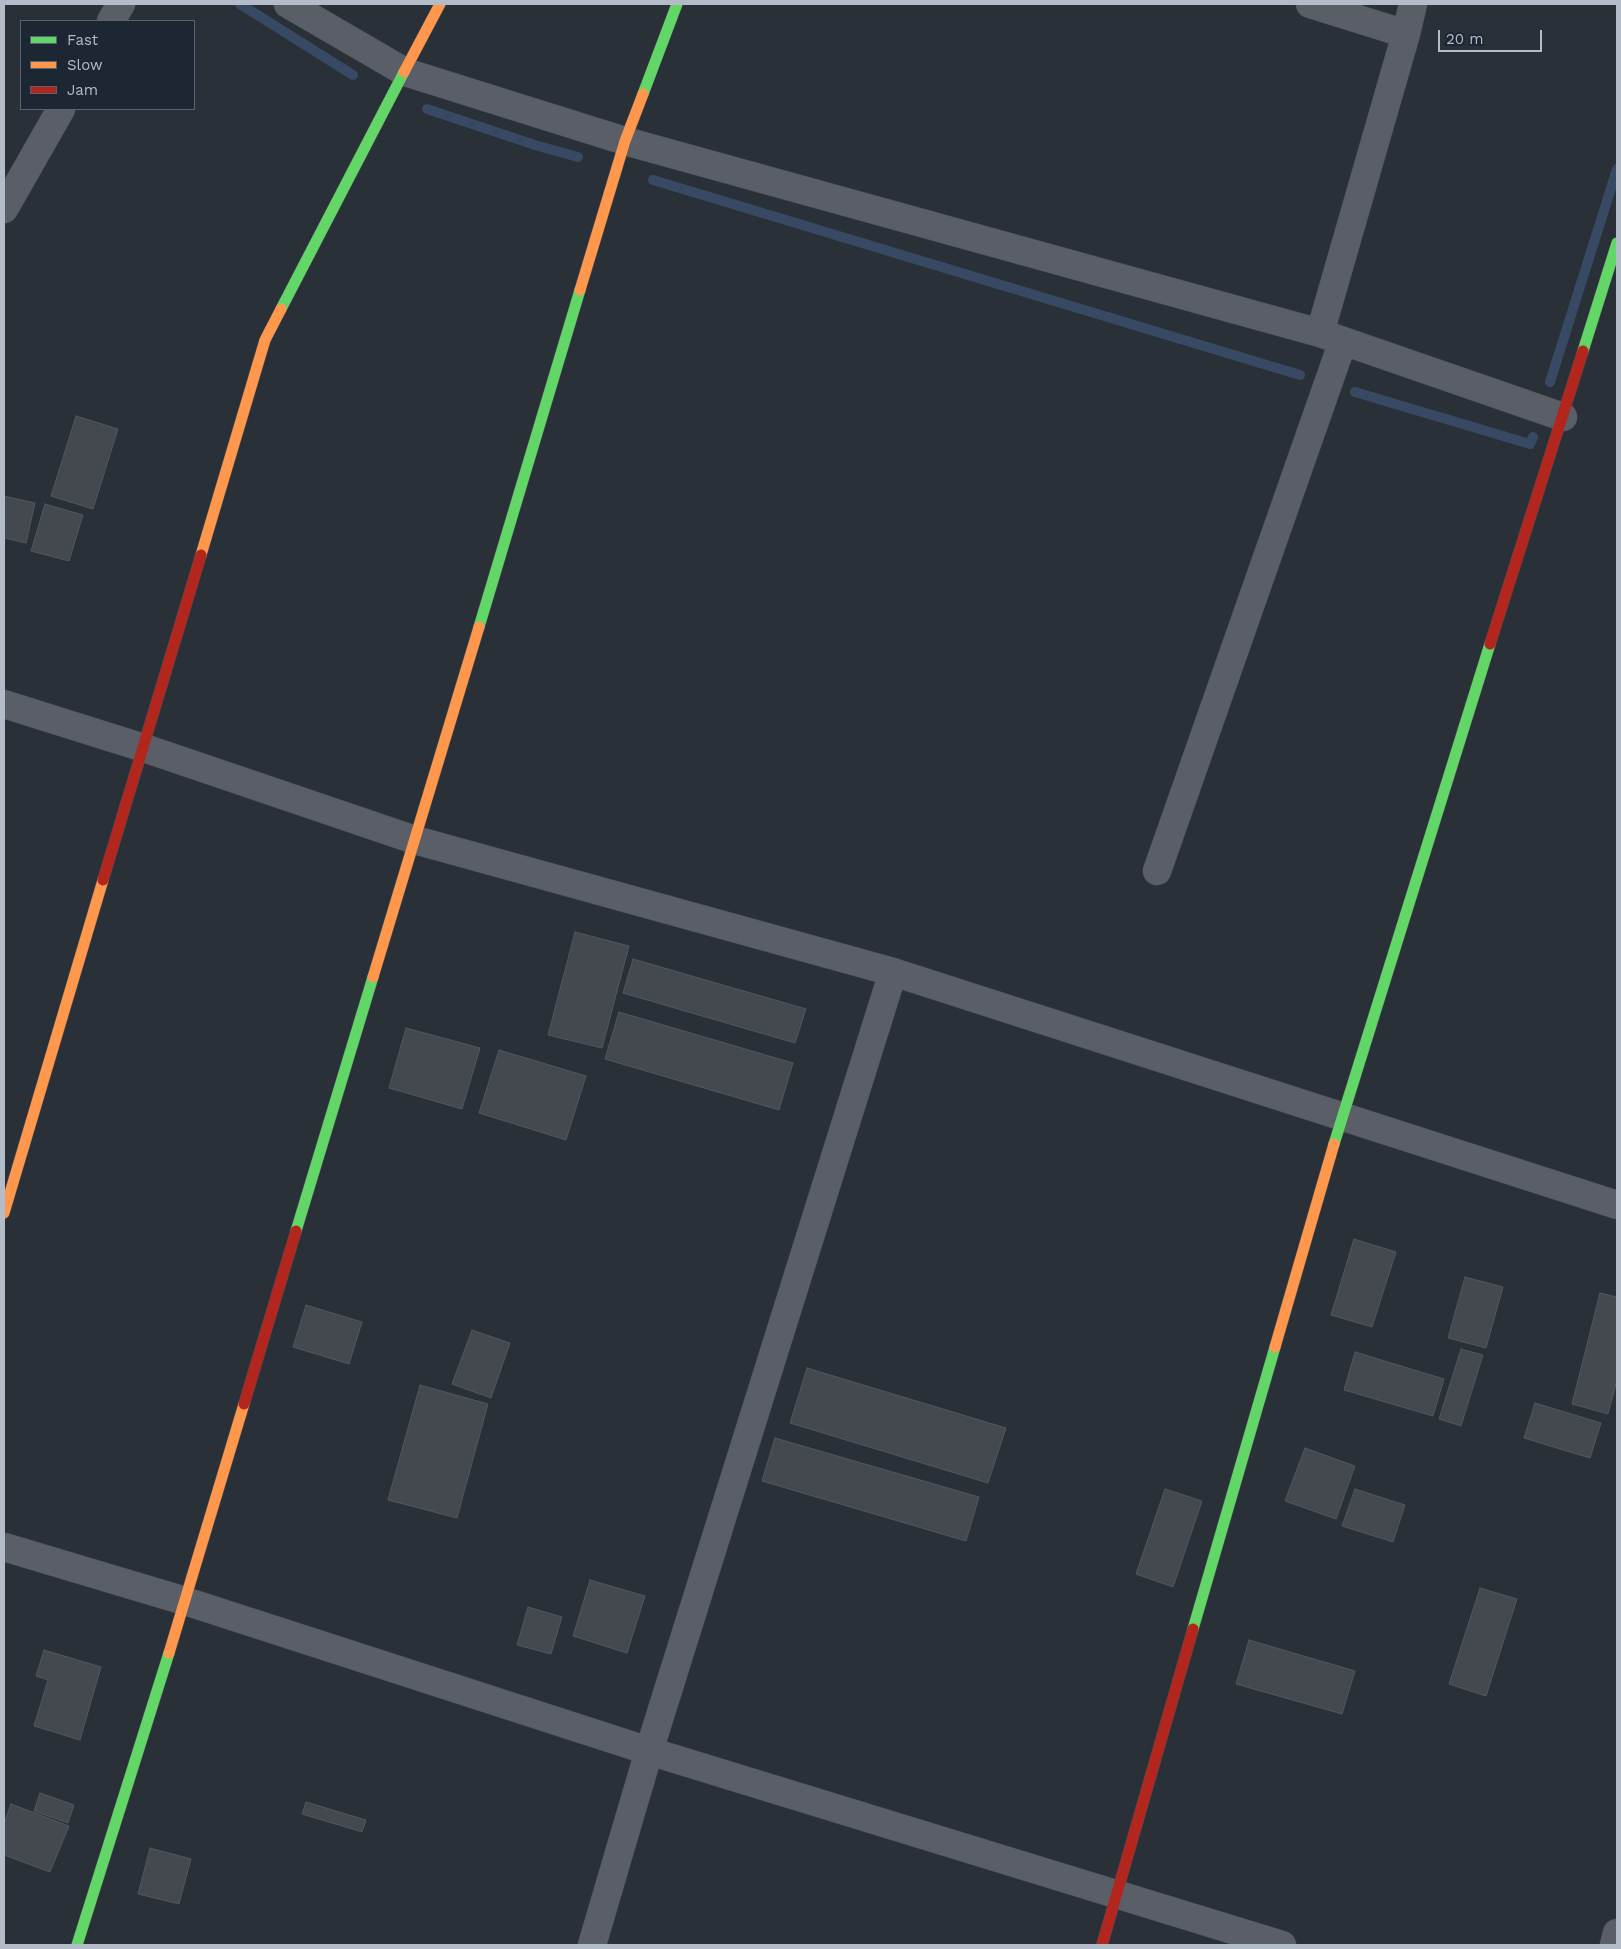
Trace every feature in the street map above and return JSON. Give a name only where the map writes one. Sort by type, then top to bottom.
[{"type":"street","points":[[112,20],[121,4]]},
{"type":"street","points":[[288,4],[405,72],[624,141],[1331,337],[1564,417]]},
{"type":"street","points":[[4,1213],[265,340],[440,4]]},
{"type":"street","points":[[77,1945],[185,1601],[624,141],[676,4]]},
{"type":"street","points":[[1310,4],[1406,34]]},
{"type":"street","points":[[1157,871],[1331,337],[1413,4]]},
{"type":"street","points":[[4,209],[60,110]]},
{"type":"street","points":[[1102,1945],[1342,1116],[1564,417],[1617,243]]},
{"type":"street","points":[[4,704],[144,748],[415,840],[893,972],[1617,1205]]},
{"type":"street","points":[[592,1945],[649,1751],[893,972]]},
{"type":"street","points":[[4,1547],[185,1601],[649,1751],[1282,1945]]},
{"type":"street","points":[[1614,1945],[1617,1933]]},
{"type":"building","points":[[76,416],[118,429],[93,509],[51,496]]},
{"type":"building","points":[[4,496],[35,503],[26,543],[4,538]]},
{"type":"building","points":[[45,504],[83,515],[69,561],[31,551]]},
{"type":"building","points":[[575,932],[629,946],[602,1048],[548,1035]]},
{"type":"building","points":[[633,959],[806,1009],[795,1043],[623,993]]},
{"type":"building","points":[[619,1012],[793,1063],[779,1110],[605,1059]]},
{"type":"building","points":[[406,1028],[480,1048],[462,1109],[389,1088]]},
{"type":"building","points":[[499,1050],[586,1076],[566,1140],[479,1113]]},
{"type":"building","points":[[1354,1239],[1396,1252],[1372,1327],[1331,1315]]},
{"type":"building","points":[[1465,1277],[1503,1287],[1486,1348],[1448,1338]]},
{"type":"building","points":[[1600,1293],[1617,1297],[1617,1380],[1608,1414],[1572,1404]]},
{"type":"building","points":[[306,1305],[362,1322],[349,1364],[293,1347]]},
{"type":"building","points":[[472,1330],[510,1343],[491,1398],[452,1384]]},
{"type":"building","points":[[1461,1349],[1483,1355],[1461,1426],[1439,1419]]},
{"type":"building","points":[[1355,1352],[1444,1379],[1433,1416],[1344,1390]]},
{"type":"building","points":[[807,1368],[1006,1428],[988,1483],[790,1423]]},
{"type":"building","points":[[420,1385],[488,1404],[457,1518],[388,1500]]},
{"type":"building","points":[[1535,1403],[1601,1423],[1590,1458],[1524,1438]]},
{"type":"building","points":[[775,1438],[979,1497],[966,1541],[762,1481]]},
{"type":"building","points":[[1305,1448],[1355,1466],[1336,1519],[1285,1501]]},
{"type":"building","points":[[1165,1489],[1202,1501],[1173,1587],[1136,1574]]},
{"type":"building","points":[[1355,1489],[1405,1505],[1393,1542],[1342,1526]]},
{"type":"building","points":[[590,1580],[645,1596],[627,1653],[573,1636]]},
{"type":"building","points":[[1480,1588],[1517,1599],[1486,1696],[1449,1684]]},
{"type":"building","points":[[528,1607],[562,1617],[551,1654],[517,1645]]},
{"type":"building","points":[[1249,1640],[1355,1671],[1342,1714],[1236,1684]]},
{"type":"building","points":[[44,1650],[101,1667],[80,1740],[34,1726],[48,1680],[36,1676]]},
{"type":"building","points":[[40,1793],[74,1805],[68,1823],[34,1811]]},
{"type":"building","points":[[306,1802],[366,1820],[362,1832],[302,1814]]},
{"type":"building","points":[[11,1804],[69,1826],[50,1872],[4,1855],[4,1824]]},
{"type":"building","points":[[150,1848],[191,1859],[179,1904],[138,1894]]},
{"type":"waterway","points":[[240,4],[353,75]]},
{"type":"waterway","points":[[427,109],[538,146],[578,157]]},
{"type":"waterway","points":[[1550,382],[1617,169]]},
{"type":"waterway","points":[[653,180],[1300,375]]},
{"type":"waterway","points":[[1355,392],[1530,444],[1533,437]]},
{"type":"traffic: fast","points":[[643,94],[677,4]]},
{"type":"traffic: fast","points":[[281,309],[404,72]]},
{"type":"traffic: fast","points":[[1583,351],[1617,243]]},
{"type":"traffic: fast","points":[[479,627],[580,290]]},
{"type":"traffic: fast","points":[[1334,1144],[1490,644]]},
{"type":"traffic: fast","points":[[296,1231],[373,977]]},
{"type":"traffic: fast","points":[[1193,1629],[1275,1347]]},
{"type":"traffic: fast","points":[[77,1945],[169,1653]]},
{"type":"traffic: slow","points":[[404,72],[440,4]]},
{"type":"traffic: slow","points":[[580,290],[625,141],[643,94]]},
{"type":"traffic: slow","points":[[201,555],[265,340],[281,309]]},
{"type":"traffic: slow","points":[[373,977],[479,627]]},
{"type":"traffic: slow","points":[[4,1213],[103,880]]},
{"type":"traffic: slow","points":[[1275,1347],[1334,1144]]},
{"type":"traffic: slow","points":[[169,1653],[244,1404]]},
{"type":"traffic: jam","points":[[1490,644],[1583,351]]},
{"type":"traffic: jam","points":[[103,880],[201,555]]},
{"type":"traffic: jam","points":[[244,1404],[296,1231]]},
{"type":"traffic: jam","points":[[1102,1945],[1193,1629]]}]
